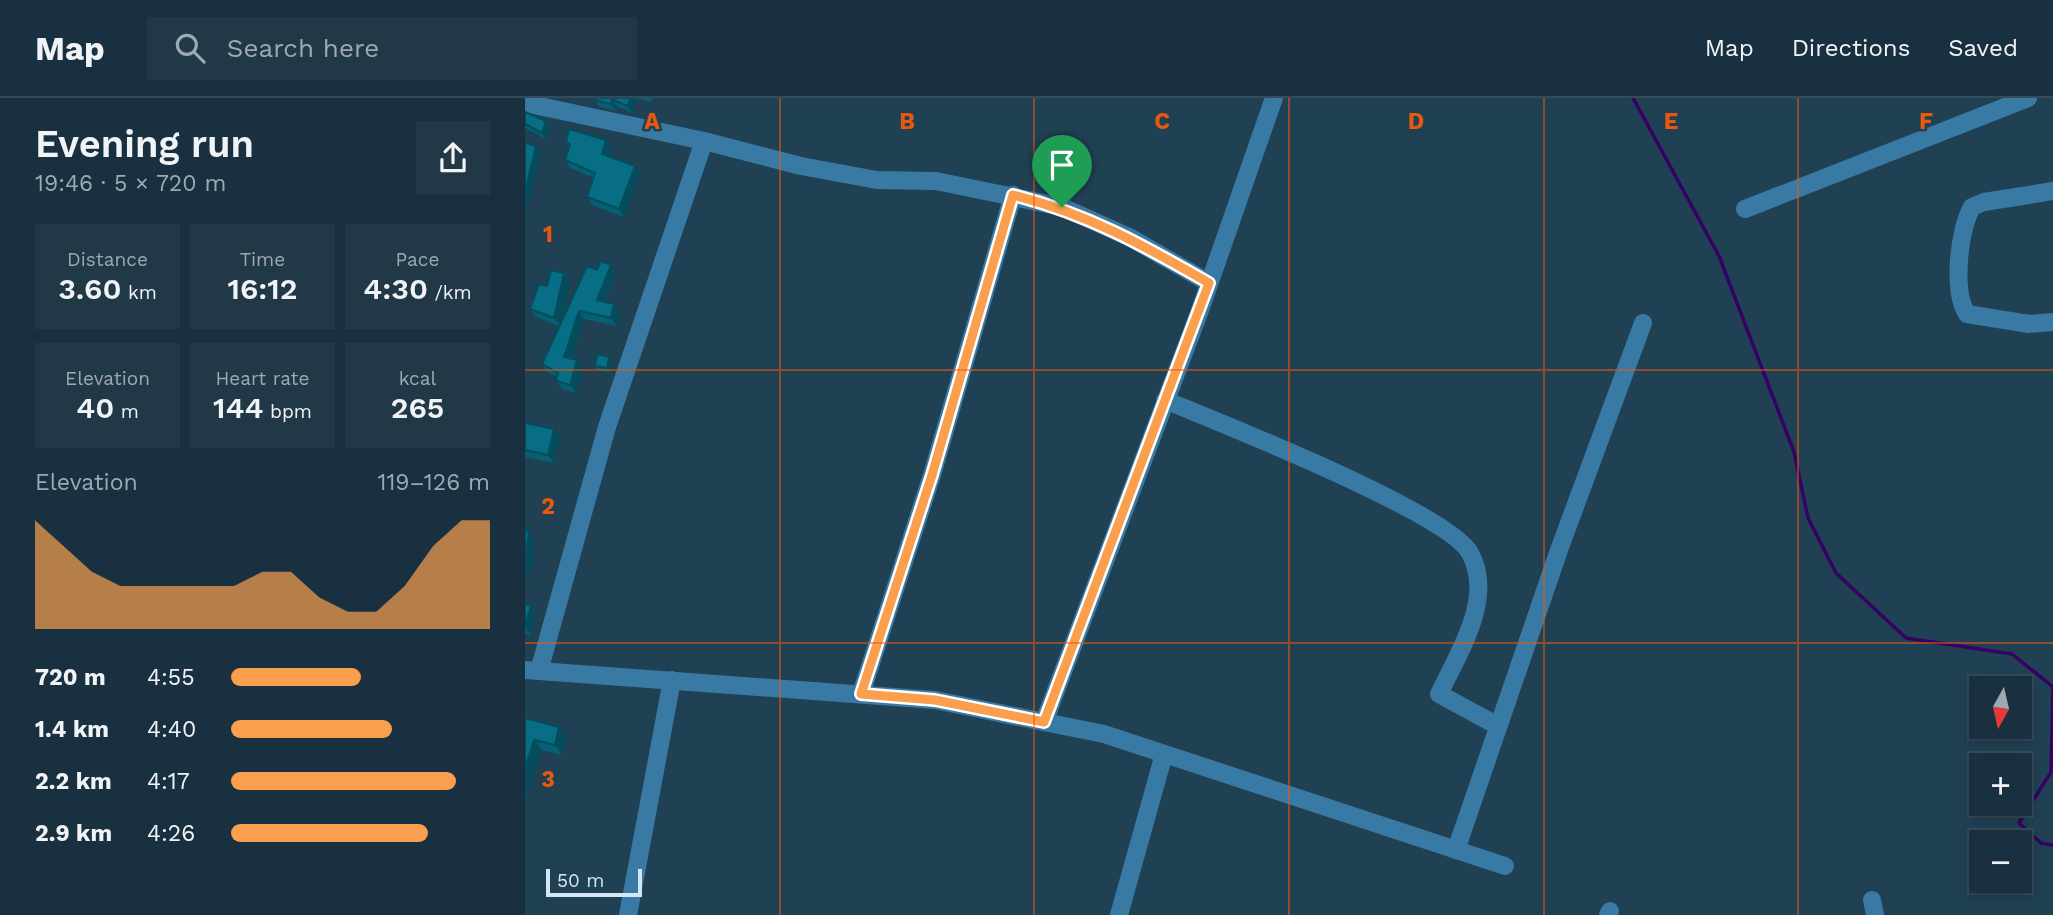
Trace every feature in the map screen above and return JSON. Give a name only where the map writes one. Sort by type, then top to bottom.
[{"type":"street","points":[[1044,722],[1209,283],[1274,98]]},
{"type":"street","points":[[1745,209],[2028,98]]},
{"type":"street","points":[[525,103],[852,176],[877,180],[936,181],[1062,207],[1119,233],[1209,283]]},
{"type":"street","points":[[704,141],[607,427],[532,671],[935,700],[1104,734],[1504,866]]},
{"type":"street","points":[[2053,191],[1984,202],[1972,207],[1962,233],[1959,282],[1960,304],[1967,314],[2029,324],[2053,322]]},
{"type":"street","points":[[861,694],[932,475],[1013,195]]},
{"type":"street","points":[[1456,850],[1643,323]]},
{"type":"street","points":[[1165,400],[1335,472],[1443,529],[1469,552],[1477,580],[1474,619],[1439,694],[1499,726]]},
{"type":"street","points":[[628,915],[672,680]]},
{"type":"street","points":[[1119,915],[1164,754]]},
{"type":"building","points":[[596,98],[631,98],[627,106],[612,99],[611,104],[595,100]]},
{"type":"building","points":[[525,112],[546,121],[542,133],[525,124]]},
{"type":"building","points":[[569,129],[606,140],[602,154],[635,166],[619,209],[587,197],[595,173],[565,160],[570,144],[566,142]]},
{"type":"building","points":[[525,143],[536,146],[525,192]]},
{"type":"building","points":[[601,261],[611,265],[597,300],[614,304],[611,318],[579,311],[564,357],[577,360],[570,385],[556,381],[558,373],[542,364],[587,266],[597,270]]},
{"type":"building","points":[[551,270],[564,273],[554,318],[530,309],[539,284],[547,286]]},
{"type":"building","points":[[597,354],[609,357],[607,368],[595,366]]},
{"type":"building","points":[[525,423],[554,429],[548,455],[525,450]]},
{"type":"building","points":[[525,530],[529,531],[525,564]]},
{"type":"building","points":[[525,604],[531,605],[525,627]]},
{"type":"building","points":[[525,718],[559,727],[555,745],[534,740],[525,769]]},
{"type":"waterway","points":[[1633,98],[1719,256],[1794,452],[1808,518],[1836,573],[1906,638],[2012,654],[2053,687],[2051,772],[2019,823],[2041,843],[2053,845]]},
{"type":"route","points":[[1013,195],[1062,207],[1131,238],[1209,283],[1044,722],[935,700],[861,694],[932,475],[1013,195]]}]
